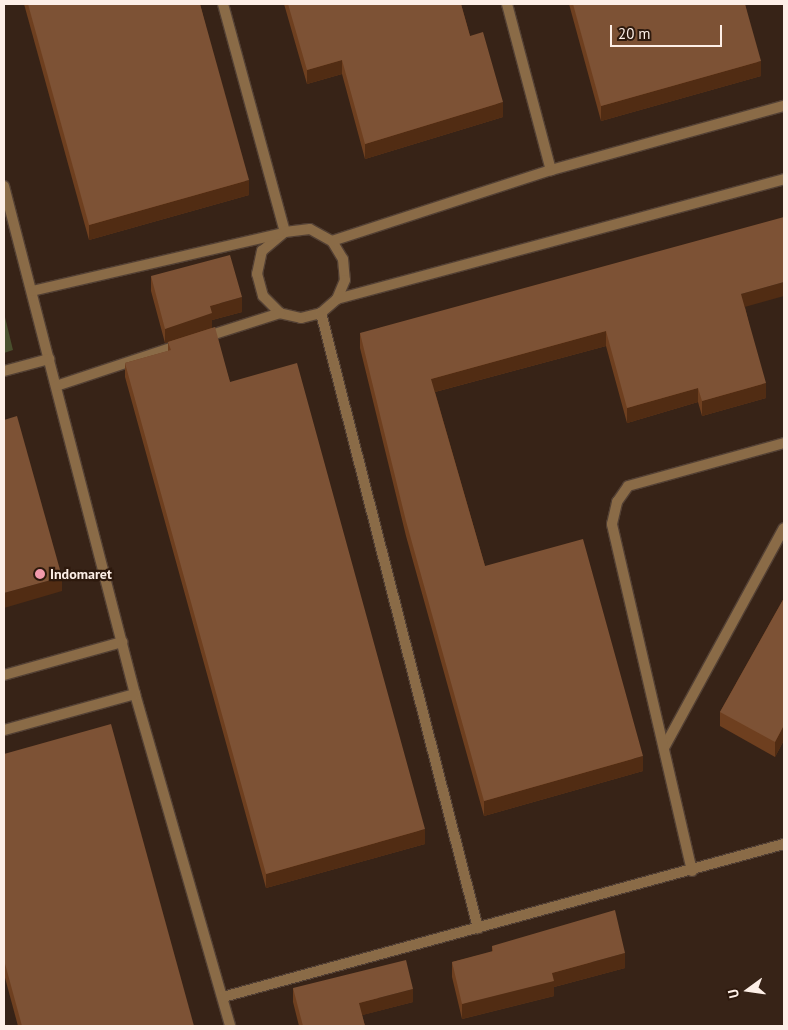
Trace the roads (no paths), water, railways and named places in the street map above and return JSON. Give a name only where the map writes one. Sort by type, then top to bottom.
[{"type":"street","points":[[223,4],[282,233]]},
{"type":"street","points":[[507,4],[552,170]]},
{"type":"street","points":[[332,241],[552,170],[784,106]]},
{"type":"street","points":[[337,299],[784,179]]},
{"type":"street","points":[[4,186],[135,694],[230,1026]]},
{"type":"street","points":[[32,291],[282,233],[310,229],[332,241],[343,259],[345,280],[337,299],[321,313],[301,318],[280,313],[263,296],[257,274],[262,251],[282,233]]},
{"type":"street","points":[[56,386],[280,313]]},
{"type":"street","points":[[321,313],[478,928]]},
{"type":"street","points":[[4,371],[48,359]]},
{"type":"street","points":[[692,871],[612,524],[616,502],[628,486],[784,443]]},
{"type":"street","points":[[664,746],[784,528]]},
{"type":"street","points":[[4,675],[122,642]]},
{"type":"street","points":[[4,730],[135,694]]},
{"type":"street","points":[[223,997],[692,871],[784,844]]},
{"type":"place","name":"Indomaret","points":[[40,574]]}]
